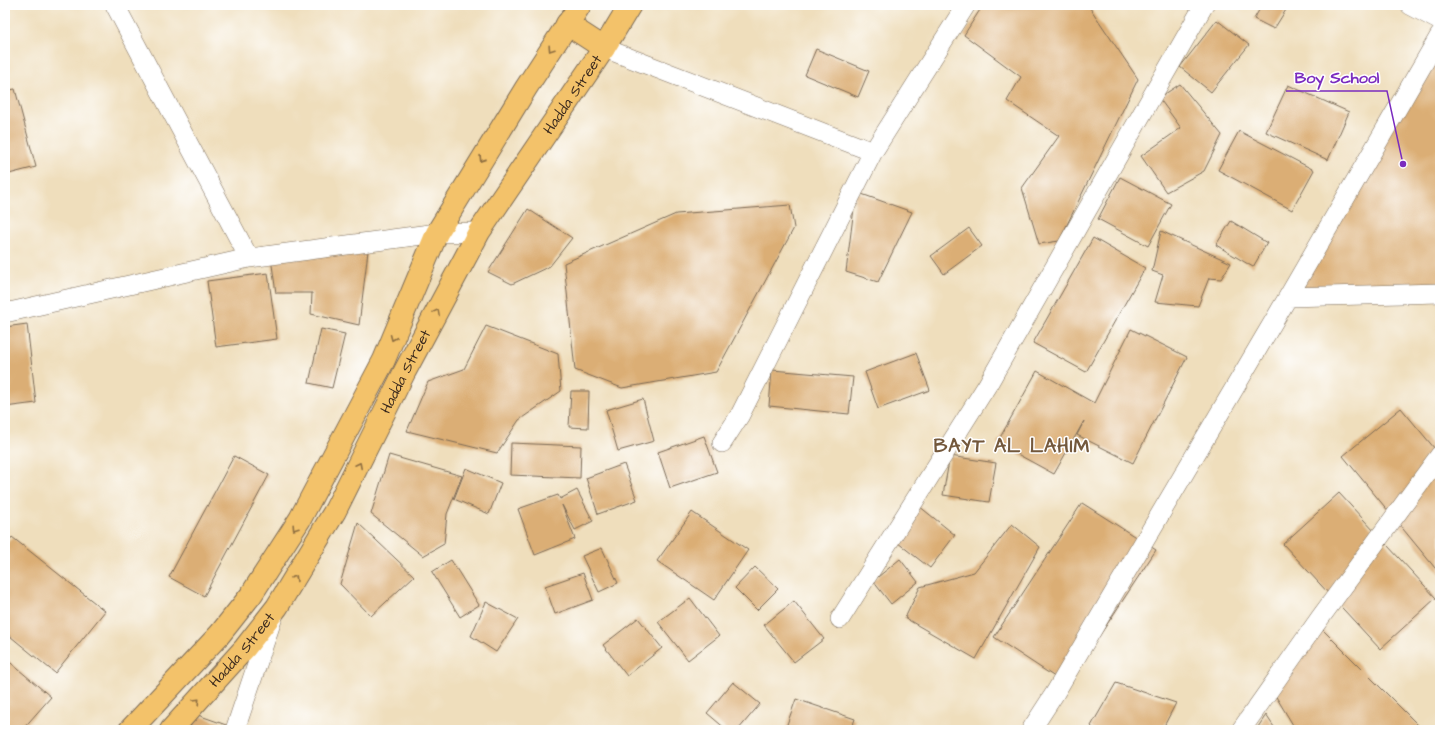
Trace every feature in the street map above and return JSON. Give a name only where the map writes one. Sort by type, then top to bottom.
[{"type":"main road","name":"Hadda Street","points":[[130,730],[220,634],[250,596],[300,519],[384,360],[437,233],[526,88],[580,5]]},
{"type":"main road","name":"Hadda Street","points":[[170,730],[245,648],[277,607],[336,511],[406,371],[479,232],[604,48],[630,5]]},
{"type":"main road","points":[[567,24],[604,48]]},
{"type":"main road","points":[[311,498],[336,511]]},
{"type":"main road","points":[[220,634],[245,648]]},
{"type":"street","points":[[115,5],[249,258]]},
{"type":"street","points":[[722,443],[740,415],[873,152],[966,5]]},
{"type":"street","points":[[840,618],[988,384],[1204,5]]},
{"type":"street","points":[[1410,5],[1440,21]]},
{"type":"street","points":[[1031,730],[1055,693],[1440,35]]},
{"type":"street","points":[[604,48],[873,152]]},
{"type":"street","points":[[5,313],[249,258],[437,233],[479,232]]},
{"type":"street","points":[[1288,297],[1440,293]]},
{"type":"street","points":[[1241,730],[1320,618],[1437,467]]},
{"type":"street","points":[[235,730],[277,607]]},
{"type":"building","points":[[983,5],[1088,5],[1138,79],[1059,241],[1039,244],[1022,188],[1059,136],[1007,101],[1021,77],[964,35]]},
{"type":"building","points":[[1262,5],[1289,5],[1274,29],[1254,19]]},
{"type":"building","points":[[1217,20],[1249,45],[1211,92],[1180,67]]},
{"type":"building","points":[[1440,35],[1440,293],[1288,297]]},
{"type":"building","points":[[816,49],[869,71],[858,97],[805,75]]},
{"type":"building","points":[[1180,84],[1222,135],[1204,171],[1166,192],[1141,156],[1181,128],[1159,98]]},
{"type":"building","points":[[1288,85],[1349,112],[1328,160],[1266,132]]},
{"type":"building","points":[[15,89],[36,167],[5,175],[5,91]]},
{"type":"building","points":[[1239,131],[1314,170],[1292,210],[1218,170]]},
{"type":"building","points":[[1120,177],[1171,204],[1148,246],[1098,219]]},
{"type":"building","points":[[856,192],[912,212],[878,282],[846,272]]},
{"type":"building","points":[[790,205],[794,228],[716,372],[622,388],[575,370],[564,263],[676,214]]},
{"type":"building","points":[[528,209],[572,238],[550,266],[512,284],[488,272]]},
{"type":"building","points":[[1231,221],[1267,243],[1253,267],[1216,245]]},
{"type":"building","points":[[969,228],[982,246],[944,274],[931,256]]},
{"type":"building","points":[[1161,231],[1231,263],[1221,279],[1209,278],[1198,306],[1155,302],[1163,275],[1152,271]]},
{"type":"building","points":[[1093,238],[1145,268],[1086,372],[1033,343]]},
{"type":"building","points":[[369,243],[359,325],[311,314],[312,293],[276,293],[271,258]]},
{"type":"building","points":[[268,273],[277,339],[216,347],[207,281]]},
{"type":"building","points":[[27,324],[36,403],[5,407],[5,327]]},
{"type":"building","points":[[486,326],[558,354],[561,391],[519,420],[497,453],[407,431],[428,382],[464,369]]},
{"type":"building","points":[[321,329],[345,334],[332,388],[309,383]]},
{"type":"building","points":[[1131,329],[1187,357],[1133,463],[1077,435],[1084,421],[1054,474],[997,443],[1037,371],[1094,403]]},
{"type":"building","points":[[916,353],[930,390],[878,409],[865,372]]},
{"type":"building","points":[[772,370],[853,377],[849,414],[769,406]]},
{"type":"building","points":[[571,391],[589,391],[588,428],[569,427]]},
{"type":"building","points":[[643,399],[654,441],[618,451],[606,410]]},
{"type":"building","points":[[1401,408],[1440,455],[1440,574],[1343,456]]},
{"type":"building","points":[[704,436],[717,472],[670,488],[658,452]]},
{"type":"building","points":[[511,443],[581,446],[580,478],[510,475]]},
{"type":"building","points":[[389,455],[462,476],[447,514],[444,544],[423,556],[371,514]]},
{"type":"building","points":[[234,456],[269,475],[204,596],[169,577]]},
{"type":"building","points":[[950,456],[996,463],[989,502],[943,495]]},
{"type":"building","points":[[624,464],[637,500],[598,514],[586,478]]},
{"type":"building","points":[[466,468],[501,483],[489,514],[454,499]]},
{"type":"building","points":[[577,490],[593,521],[575,530],[562,505],[575,539],[535,555],[518,509],[558,495],[560,499]]},
{"type":"building","points":[[1339,493],[1436,598],[1380,649],[1283,544]]},
{"type":"building","points":[[1082,503],[1156,550],[1067,685],[994,637]]},
{"type":"building","points":[[919,506],[955,535],[930,568],[893,539]]},
{"type":"building","points":[[692,512],[748,550],[714,600],[657,561]]},
{"type":"building","points":[[358,523],[414,576],[371,616],[340,584]]},
{"type":"building","points":[[1012,524],[1040,547],[976,659],[905,618],[920,587],[974,572]]},
{"type":"building","points":[[12,537],[105,611],[55,673],[5,632],[5,546]]},
{"type":"building","points":[[602,548],[618,583],[599,592],[582,556]]},
{"type":"building","points":[[900,559],[918,582],[891,604],[873,581]]},
{"type":"building","points":[[451,560],[479,605],[460,617],[432,572]]},
{"type":"building","points":[[755,567],[778,589],[757,610],[735,588]]},
{"type":"building","points":[[583,573],[593,600],[555,614],[545,586]]},
{"type":"building","points":[[690,598],[719,636],[688,660],[658,622]]},
{"type":"building","points":[[794,601],[824,639],[794,662],[764,625]]},
{"type":"building","points":[[486,602],[518,619],[496,652],[471,636]]},
{"type":"building","points":[[638,618],[662,648],[627,676],[603,645]]},
{"type":"building","points":[[1322,629],[1423,730],[1296,730],[1275,695]]},
{"type":"building","points":[[5,658],[51,697],[22,730],[5,730]]},
{"type":"building","points":[[733,682],[760,704],[738,730],[727,730],[707,713]]},
{"type":"building","points":[[1116,683],[1176,703],[1162,730],[1095,730],[1091,726]]},
{"type":"building","points":[[796,699],[855,719],[851,730],[785,730]]},
{"type":"building","points":[[195,714],[229,726],[227,730],[189,730]]},
{"type":"building","points":[[1266,715],[1276,730],[1256,730]]},
{"type":"place","name":"Boy School","points":[[1403,164]]},
{"type":"district","name":"BAYT AL LAHIM","points":[[1012,446]]}]
